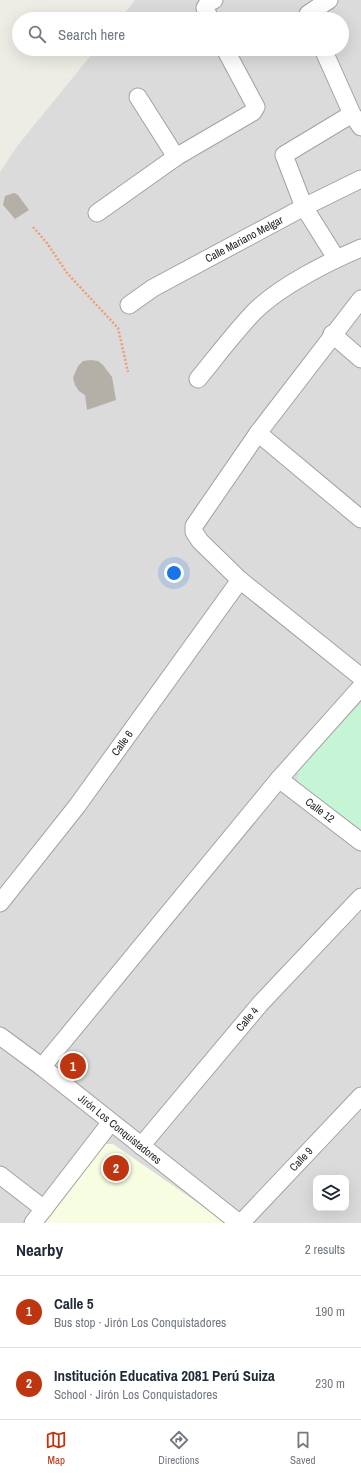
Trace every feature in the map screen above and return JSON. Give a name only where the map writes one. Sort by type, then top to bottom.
[{"type":"street","points":[[307,11],[329,0]]},
{"type":"street","points":[[97,213],[176,157],[255,110],[256,107],[229,56]]},
{"type":"street","points":[[326,56],[357,121],[284,154],[304,207],[336,258]]},
{"type":"street","points":[[138,97],[176,157]]},
{"type":"street","name":"Calle Mariano Melgar","points":[[129,305],[154,288],[304,207],[361,179]]},
{"type":"street","points":[[198,380],[254,312],[272,296],[336,258],[361,248]]},
{"type":"street","points":[[42,1066],[279,779],[360,677],[240,580],[200,541],[194,532],[194,526],[258,433],[332,334],[361,299]]},
{"type":"street","points":[[332,334],[361,359]]},
{"type":"street","points":[[258,433],[361,519]]},
{"type":"street","name":"Calle 6","points":[[0,903],[77,806],[240,580]]},
{"type":"street","name":"Calle 12","points":[[279,779],[361,842]]},
{"type":"street","name":"Calle 4","points":[[141,1146],[260,1004],[361,897]]},
{"type":"street","name":"Jirón Los Conquistadores","points":[[0,1036],[42,1066],[240,1223]]},
{"type":"street","name":"Calle 9","points":[[240,1223],[361,1096]]},
{"type":"street","points":[[33,1223],[111,1122]]},
{"type":"street","points":[[0,1175],[44,1208]]},
{"type":"path","points":[[33,227],[47,243],[67,273],[118,328],[128,372]]},
{"type":"shaded area","points":[[135,0],[361,0],[361,1223],[0,1223],[0,172],[18,145],[90,56],[349,56],[349,12],[126,12]]},
{"type":"shaded area","points":[[361,703],[361,829],[304,789],[298,781],[298,771]]},
{"type":"shaded area","points":[[104,1144],[113,1144],[227,1223],[44,1223]]},
{"type":"building","points":[[14,193],[18,195],[29,210],[15,219],[3,205],[5,196]]},
{"type":"building","points":[[83,361],[98,361],[103,365],[112,377],[116,400],[87,410],[85,395],[79,391],[73,378],[78,366]]},
{"type":"place","name":"Calle 5","points":[[73,1066]]},
{"type":"place","name":"Institución Educativa 2081 Perú Suiza","points":[[116,1168]]}]
